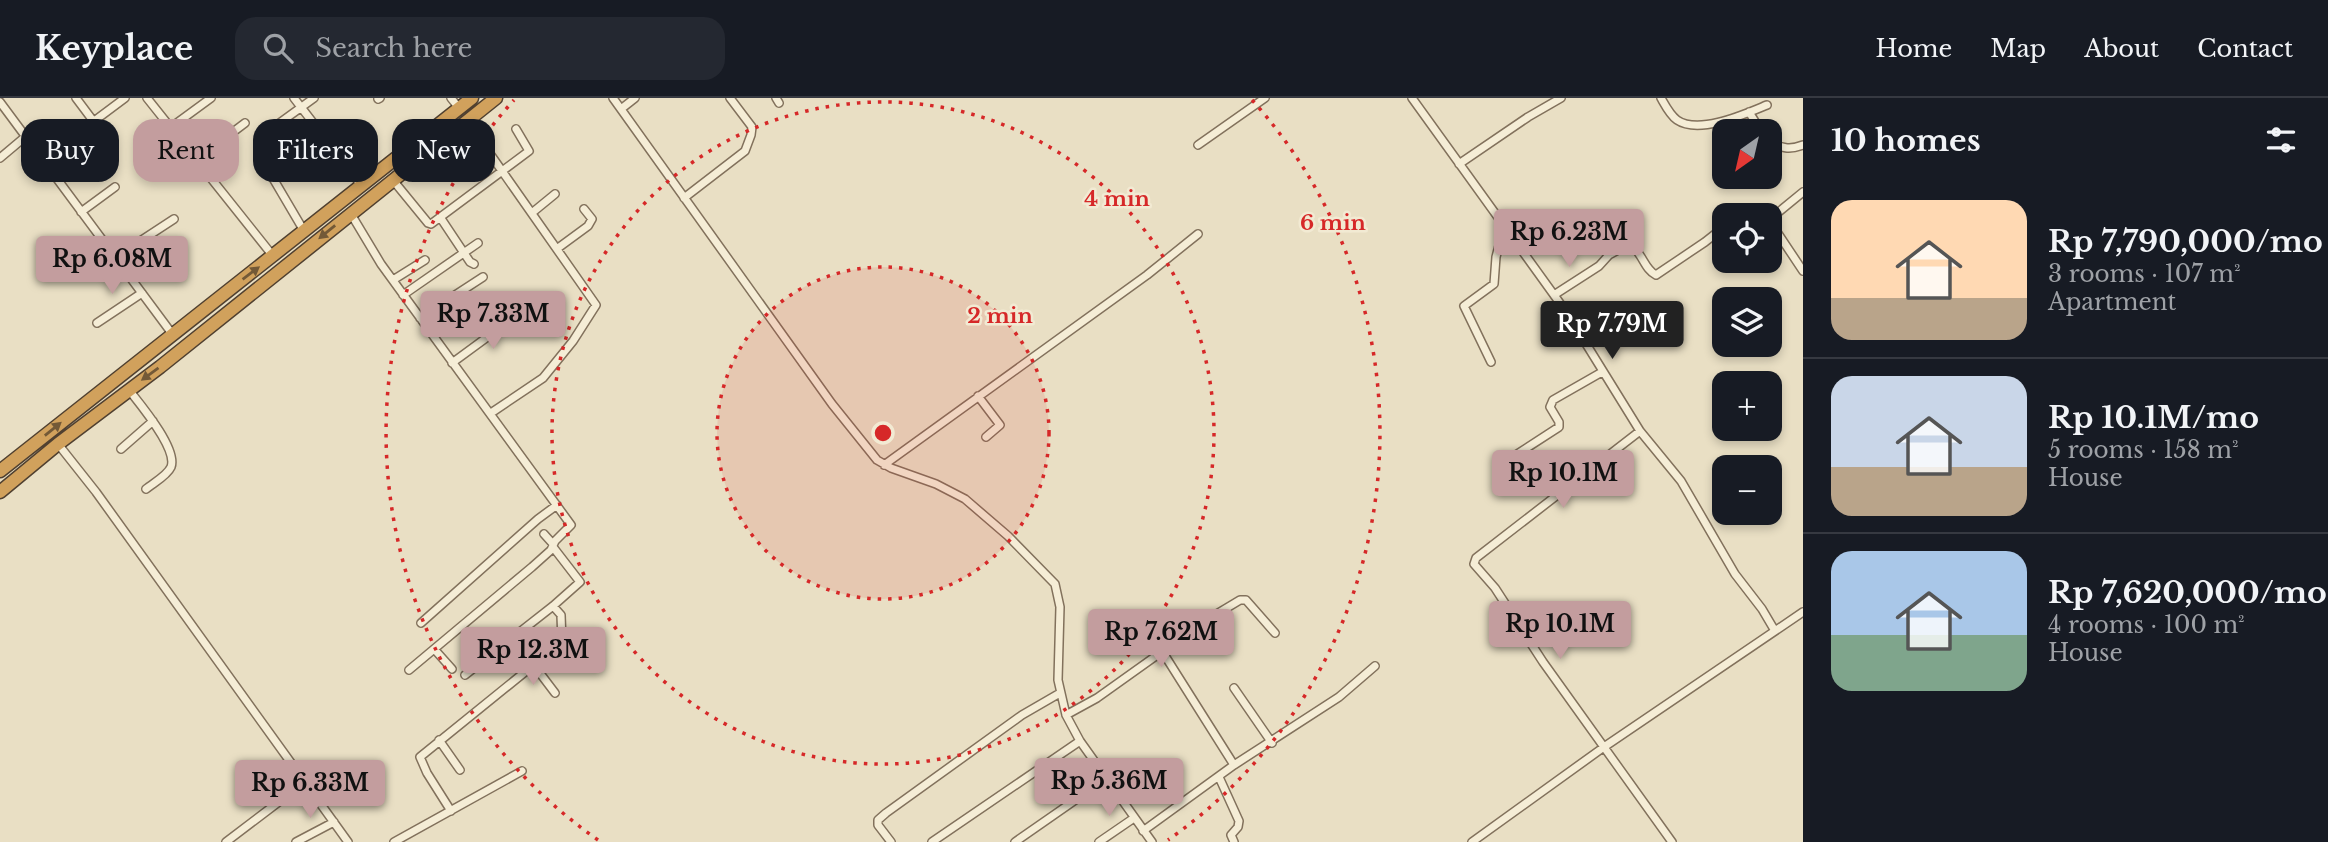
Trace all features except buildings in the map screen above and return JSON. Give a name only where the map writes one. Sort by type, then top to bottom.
[{"type":"highway","points":[[0,471],[361,186],[455,103],[472,98]]},
{"type":"highway","points":[[470,119],[496,98]]},
{"type":"highway","points":[[0,492],[392,180]]},
{"type":"highway","points":[[232,288],[242,300]]},
{"type":"street","points":[[76,98],[92,119]]},
{"type":"street","points":[[98,119],[125,98]]},
{"type":"street","points":[[147,98],[163,119]]},
{"type":"street","points":[[182,119],[211,98]]},
{"type":"street","points":[[294,98],[361,186]]},
{"type":"street","points":[[286,119],[314,98]]},
{"type":"street","points":[[613,98],[832,404],[877,460],[965,499],[1055,584],[1060,607],[1058,680],[1066,715],[1080,741],[1152,842]]},
{"type":"street","points":[[621,109],[635,98]]},
{"type":"street","points":[[684,198],[734,160],[748,145],[752,127],[730,98]]},
{"type":"street","points":[[1198,145],[1265,98]]},
{"type":"street","points":[[1458,164],[1561,98]]},
{"type":"street","points":[[1661,98],[1676,120],[1687,125],[1712,124],[1767,105]]},
{"type":"street","points":[[1416,104],[1554,295],[1640,431],[1681,481],[1735,574],[1775,631]]},
{"type":"street","points":[[2,108],[21,132]]},
{"type":"street","points":[[1749,112],[1754,119]]},
{"type":"street","points":[[239,128],[245,123]]},
{"type":"street","points":[[395,182],[429,224],[529,151],[516,130]]},
{"type":"street","points":[[0,158],[21,140]]},
{"type":"street","points":[[1782,148],[1803,145]]},
{"type":"street","points":[[491,414],[543,378],[596,307],[593,298],[495,159]]},
{"type":"street","points":[[58,182],[173,335]]},
{"type":"street","points":[[214,182],[273,256]]},
{"type":"street","points":[[275,182],[304,231]]},
{"type":"street","points":[[81,212],[115,187]]},
{"type":"street","points":[[1782,209],[1803,192]]},
{"type":"street","points":[[533,212],[555,194]]},
{"type":"street","points":[[558,248],[588,226],[592,219],[584,209]]},
{"type":"street","points":[[350,214],[403,295],[571,527],[553,546],[409,670]]},
{"type":"street","points":[[440,217],[474,264]]},
{"type":"street","points":[[116,257],[174,219]]},
{"type":"street","points":[[1492,362],[1464,306],[1494,284],[1496,257],[1504,227]]},
{"type":"street","points":[[884,465],[1147,275],[1198,234]]},
{"type":"street","points":[[1554,295],[1627,245],[1635,248],[1651,272],[1656,275],[1712,235]]},
{"type":"street","points":[[1782,240],[1803,271]]},
{"type":"street","points":[[403,295],[478,243]]},
{"type":"street","points":[[393,280],[425,260]]},
{"type":"street","points":[[420,318],[483,277]]},
{"type":"street","points":[[97,323],[142,293]]},
{"type":"street","points":[[452,363],[516,316]]},
{"type":"street","points":[[1505,463],[1559,426],[1550,403],[1602,372]]},
{"type":"street","points":[[129,390],[166,442],[171,466],[146,489]]},
{"type":"street","points":[[978,396],[1000,425],[986,437]]},
{"type":"street","points":[[121,449],[153,421]]},
{"type":"street","points":[[1640,431],[1474,560],[1543,662],[1672,842]]},
{"type":"street","points":[[58,444],[96,492],[348,842]]},
{"type":"street","points":[[421,623],[538,519],[557,506]]},
{"type":"street","points":[[465,675],[554,606],[580,582],[544,534]]},
{"type":"street","points":[[1066,715],[1097,698],[1240,600],[1249,601],[1275,633]]},
{"type":"street","points":[[451,811],[419,758],[564,639],[561,615],[554,606]]},
{"type":"street","points":[[1472,842],[1604,747],[1803,612]]},
{"type":"street","points":[[435,650],[452,669]]},
{"type":"street","points":[[1162,651],[1234,765]]},
{"type":"street","points":[[533,664],[555,693]]},
{"type":"street","points":[[1143,831],[1234,765],[1272,743],[1339,697],[1375,666]]},
{"type":"street","points":[[1234,688],[1272,743]]},
{"type":"street","points":[[891,842],[878,825],[878,820],[1022,715],[1060,693]]},
{"type":"street","points":[[439,740],[460,770]]},
{"type":"street","points":[[932,842],[1080,741]]},
{"type":"street","points":[[394,842],[523,771]]},
{"type":"street","points":[[1219,777],[1239,821],[1238,827],[1231,835],[1234,842]]},
{"type":"street","points":[[1015,842],[1107,778]]},
{"type":"street","points":[[226,842],[305,782]]},
{"type":"street","points":[[1100,842],[1134,818]]},
{"type":"street","points":[[296,842],[334,822]]}]
